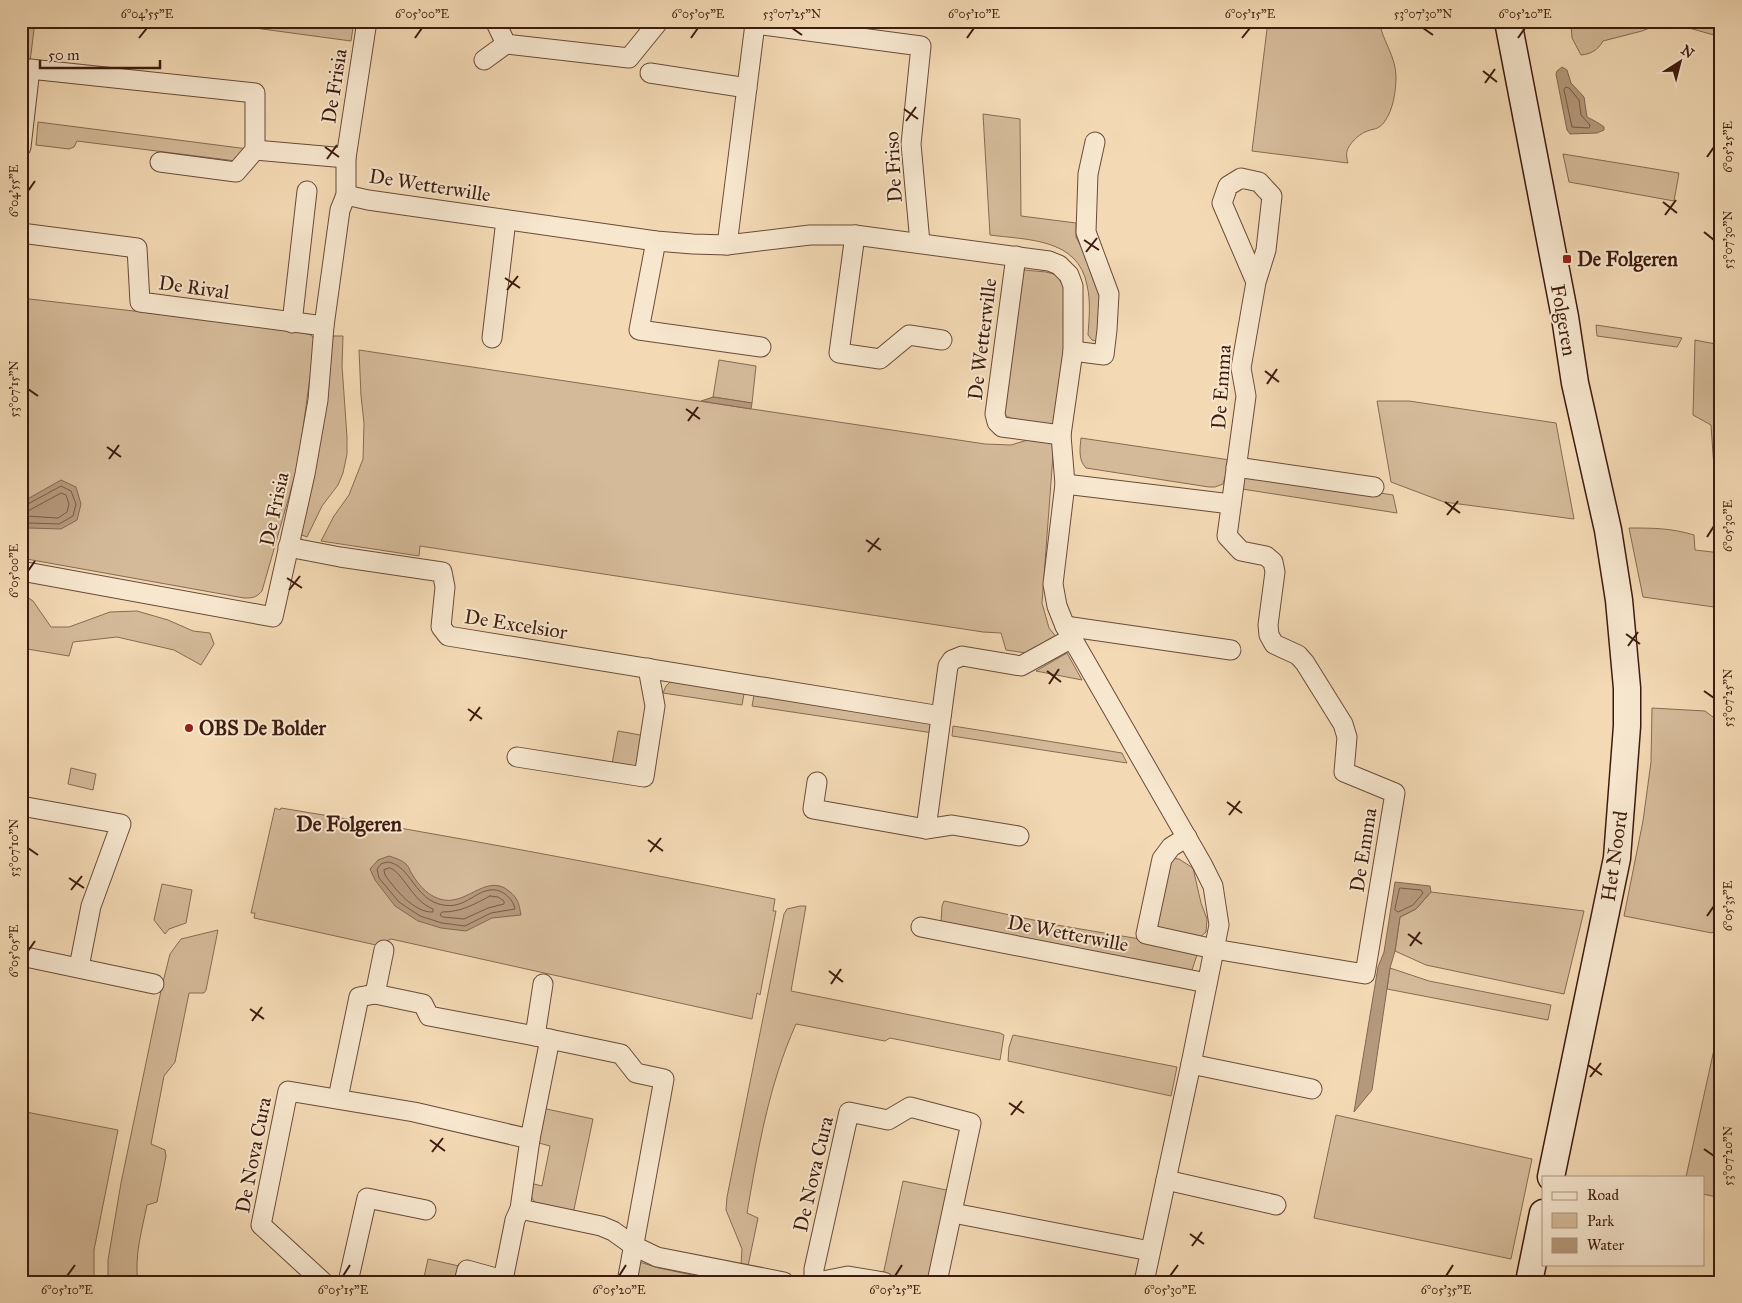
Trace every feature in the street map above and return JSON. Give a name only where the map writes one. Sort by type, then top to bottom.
[{"type":"main road","name":"Folgeren","points":[[1508,21],[1565,317],[1575,383],[1608,530]]},
{"type":"main road","name":"Het Noord","points":[[1551,1176],[1601,940],[1618,849],[1627,726],[1627,688],[1619,600],[1608,530]]},
{"type":"main road","points":[[1529,1282],[1542,1218]]},
{"type":"street","name":"De Frisia","points":[[21,571],[272,617],[305,474],[318,400],[324,326],[340,210],[346,195],[346,158],[367,21]]},
{"type":"street","points":[[495,21],[506,44]]},
{"type":"street","points":[[484,60],[506,44],[629,58],[659,21]]},
{"type":"street","name":"De Friso","points":[[727,245],[747,88],[753,23],[921,46],[911,144],[920,243]]},
{"type":"street","points":[[21,147],[30,69],[255,93],[255,150],[236,172],[160,162]]},
{"type":"street","points":[[650,73],[747,88]]},
{"type":"street","points":[[1073,351],[1104,355],[1107,330],[1108,294],[1086,232],[1088,174],[1095,142]]},
{"type":"street","points":[[255,150],[346,158]]},
{"type":"street","name":"De Emma","points":[[1214,948],[1365,974],[1395,793],[1344,772],[1347,737],[1343,724],[1306,663],[1298,655],[1274,644],[1269,635],[1268,625],[1275,572],[1272,562],[1266,556],[1241,551],[1227,536],[1246,396],[1242,368],[1256,282],[1266,250],[1272,196],[1259,182],[1240,178],[1228,186],[1222,203],[1256,282]]},
{"type":"street","points":[[292,323],[307,191]]},
{"type":"street","name":"De Wetterwille","points":[[346,195],[368,200],[656,241],[727,245],[810,235],[855,235],[1049,261],[1059,265],[1069,275],[1073,286],[1073,351],[1061,435],[1065,484],[1053,584],[1057,606],[1069,632],[1187,837],[1213,886],[1219,925],[1144,1282]]},
{"type":"street","name":"De Wetterwille","points":[[492,338],[506,220]]},
{"type":"street","name":"De Rival","points":[[21,232],[137,248],[140,302],[324,326]]},
{"type":"street","name":"De Wetterwille","points":[[855,235],[838,353],[880,359],[909,336],[942,340]]},
{"type":"street","points":[[656,241],[640,330],[760,347]]},
{"type":"street","name":"De Wetterwille","points":[[1016,256],[995,414],[997,422],[1002,427],[1061,435]]},
{"type":"street","points":[[1236,467],[1374,487]]},
{"type":"street","points":[[1065,484],[1231,504]]},
{"type":"street","name":"De Excelsior","points":[[288,547],[340,557],[442,572],[445,587],[441,626],[448,636],[940,716]]},
{"type":"street","points":[[926,829],[940,716],[948,666],[952,660],[962,656],[1021,666],[1069,632],[1231,650]]},
{"type":"street","points":[[517,757],[644,777],[655,706],[648,668]]},
{"type":"street","points":[[817,782],[813,810],[926,829],[952,825],[1019,836]]},
{"type":"street","points":[[21,806],[120,824],[91,906],[79,967]]},
{"type":"street","name":"De Wetterwille","points":[[1187,837],[1171,847],[1162,859],[1146,934],[1214,948]]},
{"type":"street","name":"De Wetterwille","points":[[921,927],[1207,983]]},
{"type":"street","points":[[375,994],[384,950]]},
{"type":"street","points":[[21,956],[154,984]]},
{"type":"street","points":[[464,1282],[467,1270],[506,1281],[515,1220],[520,1209],[543,1038],[543,984]]},
{"type":"street","points":[[338,1098],[359,997],[375,994],[423,1004],[429,1016],[621,1054],[636,1074],[664,1079],[627,1282]]},
{"type":"street","points":[[1191,1064],[1312,1089]]},
{"type":"street","name":"De Nova Cura","points":[[323,1282],[261,1225],[288,1091],[414,1112],[530,1139]]},
{"type":"street","name":"De Nova Cura","points":[[814,1282],[814,1269],[849,1112],[888,1120],[910,1107],[971,1123],[937,1282]]},
{"type":"street","points":[[1166,1180],[1276,1205]]},
{"type":"street","points":[[348,1282],[367,1198],[426,1210]]},
{"type":"street","points":[[520,1209],[601,1226],[613,1231],[634,1246],[657,1257],[784,1282]]},
{"type":"street","points":[[953,1212],[1150,1251]]},
{"type":"street","points":[[818,1282],[848,1276],[884,1282]]},
{"type":"green space","points":[[21,21],[35,21],[21,136]]},
{"type":"green space","points":[[203,21],[354,21],[351,41]]},
{"type":"green space","points":[[1268,21],[1379,21],[1394,62],[1396,82],[1394,100],[1388,117],[1378,128],[1362,133],[1354,140],[1347,152],[1348,163],[1252,151]]},
{"type":"green space","points":[[1571,21],[1700,21],[1721,25],[1721,37],[1689,28],[1657,25],[1603,41],[1594,51],[1581,55],[1572,38]]},
{"type":"green space","points":[[983,114],[1020,119],[1021,216],[1076,223],[1076,237],[1102,287],[1096,341],[1092,340],[1088,335],[1089,304],[1087,285],[1082,270],[1073,258],[1049,244],[1020,238],[990,235]]},
{"type":"green space","points":[[38,122],[248,149],[236,161],[77,141],[74,147],[69,149],[36,145]]},
{"type":"green space","points":[[1563,154],[1679,173],[1674,201],[1569,182]]},
{"type":"green space","points":[[1024,270],[1057,275],[1066,291],[1064,354],[1057,424],[1052,425],[1029,423],[1013,419],[1004,414]]},
{"type":"green space","points":[[21,298],[289,329],[311,335],[315,340],[298,465],[262,591],[258,595],[252,598],[244,598],[21,558]]},
{"type":"green space","points":[[1596,325],[1682,338],[1677,347],[1597,336]]},
{"type":"green space","points":[[333,336],[343,336],[342,366],[347,454],[338,485],[322,506],[307,537],[299,534],[323,428]]},
{"type":"green space","points":[[1695,340],[1721,345],[1721,469],[1714,468],[1711,425],[1693,415]]},
{"type":"green space","points":[[359,350],[985,444],[1011,445],[1031,439],[1054,442],[1042,603],[1049,628],[1057,638],[1026,653],[1006,650],[1001,633],[983,632],[420,546],[419,556],[321,541],[334,516],[349,495],[363,459],[364,423]]},
{"type":"green space","points":[[719,360],[756,366],[752,403],[713,397]]},
{"type":"green space","points":[[1377,401],[1409,401],[1556,423],[1574,519],[1444,502],[1391,482]]},
{"type":"green space","points":[[1081,438],[1230,460],[1223,484],[1209,487],[1086,468],[1081,458]]},
{"type":"green space","points":[[1258,474],[1393,495],[1397,513],[1242,489],[1244,475]]},
{"type":"green space","points":[[1629,528],[1662,529],[1694,535],[1695,550],[1721,553],[1721,608],[1643,597]]},
{"type":"green space","points":[[21,593],[33,601],[51,627],[69,627],[110,612],[137,611],[168,620],[193,631],[210,633],[214,644],[201,665],[174,650],[117,637],[73,642],[69,656],[21,648]]},
{"type":"green space","points":[[1067,653],[1082,680],[1036,671]]},
{"type":"green space","points":[[672,680],[745,688],[742,705],[663,693],[666,686]]},
{"type":"green space","points":[[755,690],[923,719],[933,725],[933,733],[752,706]]},
{"type":"green space","points":[[1652,708],[1705,711],[1721,723],[1721,924],[1712,933],[1624,916],[1643,821],[1651,762]]},
{"type":"green space","points":[[953,726],[1122,753],[1127,763],[952,736]]},
{"type":"green space","points":[[618,731],[646,736],[640,769],[612,764]]},
{"type":"green space","points":[[71,768],[96,774],[93,790],[68,784]]},
{"type":"green space","points":[[275,808],[467,840],[775,899],[773,911],[776,911],[760,995],[757,993],[752,1019],[391,939],[376,945],[254,918],[255,913],[251,913]]},
{"type":"green space","points":[[1170,858],[1179,859],[1193,868],[1201,903],[1207,919],[1206,932],[1198,939],[1154,929]]},
{"type":"green space","points":[[162,884],[192,890],[186,923],[169,929],[165,934],[154,920]]},
{"type":"green space","points":[[1431,892],[1584,911],[1564,994],[1426,965],[1395,951],[1400,917],[1416,909]]},
{"type":"green space","points":[[944,901],[1057,925],[1199,949],[1191,973],[941,923]]},
{"type":"green space","points":[[806,906],[791,991],[1000,1033],[1004,1035],[1000,1060],[890,1038],[885,1041],[796,1024],[778,1070],[766,1117],[747,1213],[758,1218],[748,1266],[741,1265],[742,1249],[726,1210],[727,1197],[784,914],[787,909]]},
{"type":"green space","points":[[218,930],[206,990],[204,993],[189,993],[175,1062],[164,1076],[151,1144],[165,1150],[166,1156],[157,1202],[147,1205],[138,1253],[138,1282],[108,1282],[108,1260],[121,1183],[170,954],[181,939]]},
{"type":"green space","points":[[1390,968],[1429,981],[1551,1005],[1548,1020],[1387,989]]},
{"type":"green space","points":[[1013,1035],[1177,1067],[1171,1096],[1008,1061],[1009,1047]]},
{"type":"green space","points":[[1715,1045],[1721,1046],[1721,1198],[1704,1194],[1704,1176],[1686,1176]]},
{"type":"green space","points":[[542,1108],[593,1119],[573,1214],[536,1204],[530,1195],[530,1183],[542,1186],[550,1146],[539,1143]]},
{"type":"green space","points":[[21,1111],[118,1130],[94,1250],[94,1282],[21,1282]]},
{"type":"green space","points":[[1336,1115],[1532,1159],[1511,1259],[1314,1218]]},
{"type":"green space","points":[[903,1181],[951,1191],[929,1275],[918,1281],[883,1275]]},
{"type":"green space","points":[[428,1259],[459,1266],[455,1282],[423,1282]]},
{"type":"green space","points":[[636,1261],[659,1268],[725,1282],[631,1282]]},
{"type":"water","points":[[1562,67],[1567,70],[1571,83],[1584,97],[1587,117],[1604,127],[1604,130],[1597,133],[1570,134],[1567,130],[1556,74]]},
{"type":"water","points":[[713,397],[752,403],[751,409],[701,401]]},
{"type":"water","points":[[61,480],[76,487],[81,504],[77,520],[61,529],[21,529],[21,500],[24,501]]},
{"type":"water","points":[[389,856],[406,864],[422,887],[434,897],[453,900],[485,887],[501,886],[514,896],[519,904],[521,915],[492,918],[466,931],[441,928],[418,921],[395,906],[375,880],[370,869],[378,860]]},
{"type":"water","points":[[1395,882],[1430,886],[1431,892],[1416,909],[1400,917],[1395,951],[1390,968],[1372,1090],[1354,1112],[1378,967],[1384,952]]},
{"type":"place","name":"De Folgeren","points":[[1567,259]]},
{"type":"place","name":"OBS De Bolder","points":[[189,728]]},
{"type":"district","name":"De Folgeren","points":[[349,824]]}]
